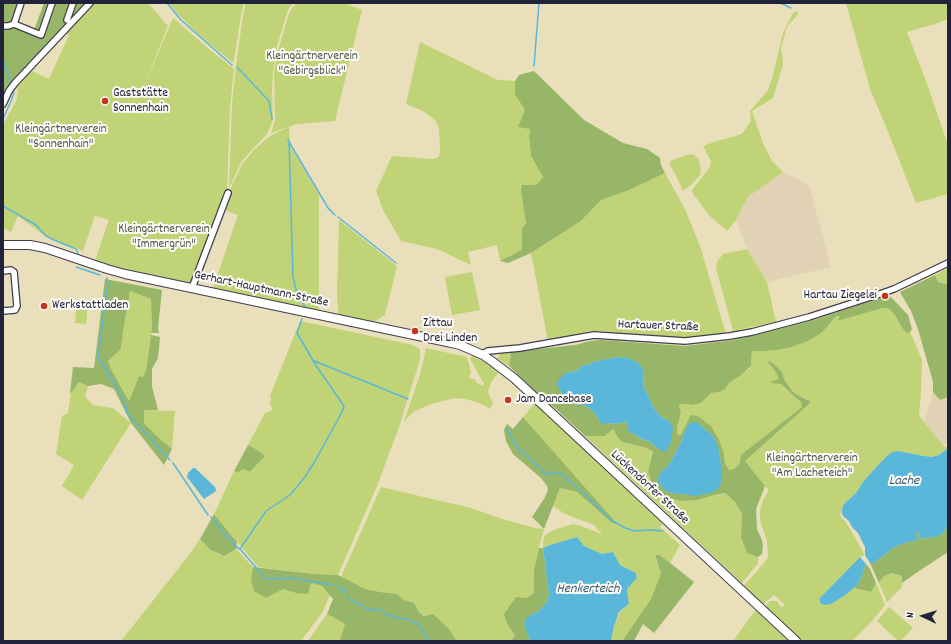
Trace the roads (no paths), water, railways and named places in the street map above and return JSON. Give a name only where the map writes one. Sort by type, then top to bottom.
[{"type":"main road","name":"Gerhart-Hauptmann-Straße","points":[[3,245],[34,246],[50,249],[125,274],[460,345],[483,355]]},
{"type":"main road","name":"Lückendorfer Straße","points":[[483,355],[514,378],[796,641]]},
{"type":"street","points":[[14,24],[21,3]]},
{"type":"street","points":[[3,26],[14,24],[42,35],[52,3]]},
{"type":"street","points":[[67,20],[73,3]]},
{"type":"street","points":[[3,104],[14,84],[90,3]]},
{"type":"street","points":[[192,288],[228,193]]},
{"type":"street","name":"Hartauer Straße","points":[[483,355],[488,351],[520,348],[594,335],[685,341],[709,339],[752,332],[827,312],[877,295],[894,289],[948,263]]},
{"type":"street","points":[[3,271],[11,270],[14,272],[17,306],[15,310],[3,311]]},
{"type":"water","points":[[617,357],[636,361],[642,367],[644,374],[643,383],[654,408],[661,417],[668,420],[673,427],[671,442],[666,452],[658,449],[649,441],[641,439],[631,433],[628,430],[628,422],[603,424],[593,411],[584,405],[574,404],[563,397],[556,384],[566,373],[576,371],[583,365],[589,365],[593,362]]},
{"type":"water","points":[[697,422],[713,436],[718,446],[721,464],[721,483],[718,489],[711,493],[693,496],[666,491],[657,480],[675,454],[686,428],[690,423]]},
{"type":"water","name":"Lache","points":[[948,448],[948,525],[944,532],[939,536],[921,539],[918,533],[914,532],[919,539],[899,545],[874,563],[870,563],[865,555],[865,547],[858,533],[842,514],[844,504],[856,493],[863,482],[877,466],[893,452],[898,451],[932,457],[939,455]]},
{"type":"water","points":[[195,468],[215,487],[216,491],[204,499],[187,477],[188,473]]},
{"type":"water","name":"Henkerteich","points":[[577,537],[584,546],[602,554],[613,552],[620,565],[636,573],[637,578],[627,589],[629,604],[619,612],[611,641],[530,641],[524,624],[526,619],[532,614],[538,612],[547,602],[549,594],[543,548]]},
{"type":"water","points":[[860,557],[866,564],[860,581],[844,596],[831,604],[821,604],[819,599]]},
{"type":"waterway","points":[[167,3],[181,20],[232,65]]},
{"type":"waterway","points":[[534,66],[539,3]]},
{"type":"waterway","points":[[780,3],[791,8]]},
{"type":"waterway","points":[[3,60],[11,84]]},
{"type":"waterway","points":[[237,67],[269,101],[272,119]]},
{"type":"waterway","points":[[3,119],[14,93],[13,90]]},
{"type":"waterway","points":[[288,140],[328,208],[335,215]]},
{"type":"waterway","points":[[289,141],[293,277],[297,293],[305,307]]},
{"type":"waterway","points":[[3,206],[36,225],[46,236],[76,249],[78,257]]},
{"type":"waterway","points":[[338,217],[396,263]]},
{"type":"waterway","points":[[76,267],[100,275]]},
{"type":"waterway","points":[[107,278],[108,283],[98,357],[117,388],[126,406],[127,413],[170,460]]},
{"type":"waterway","points":[[240,549],[266,511],[290,495],[305,477],[344,406],[317,367],[297,333],[302,319]]},
{"type":"waterway","points":[[312,360],[408,399]]},
{"type":"waterway","points":[[506,428],[517,447],[547,475],[556,472],[560,473],[611,520],[625,528],[635,531],[663,531]]},
{"type":"waterway","points":[[173,463],[208,515]]},
{"type":"waterway","points":[[211,517],[235,546],[240,549],[266,579],[293,578],[333,585]]},
{"type":"waterway","points":[[338,587],[347,592],[348,599],[367,609],[379,609],[384,613],[400,619],[408,619],[418,624],[430,641]]},
{"type":"place","name":"Gaststätte Sonnenhain","points":[[105,101]]},
{"type":"place","name":"Hartau Ziegelei","points":[[885,296]]},
{"type":"place","name":"Werkstattladen","points":[[44,306]]},
{"type":"place","name":"Zittau Drei Linden","points":[[415,331]]},
{"type":"place","name":"Jam Dancebase","points":[[508,400]]},
{"type":"park label","name":"Kleingärtnerverein \"Gebirgsblick\"","points":[[312,64]]},
{"type":"park label","name":"Kleingärtnerverein \"Sonnenhain\"","points":[[61,138]]},
{"type":"park label","name":"Kleingärtnerverein \"Immergrün\"","points":[[164,238]]},
{"type":"park label","name":"Kleingärtnerverein \"Am Lacheteich\"","points":[[812,466]]}]
